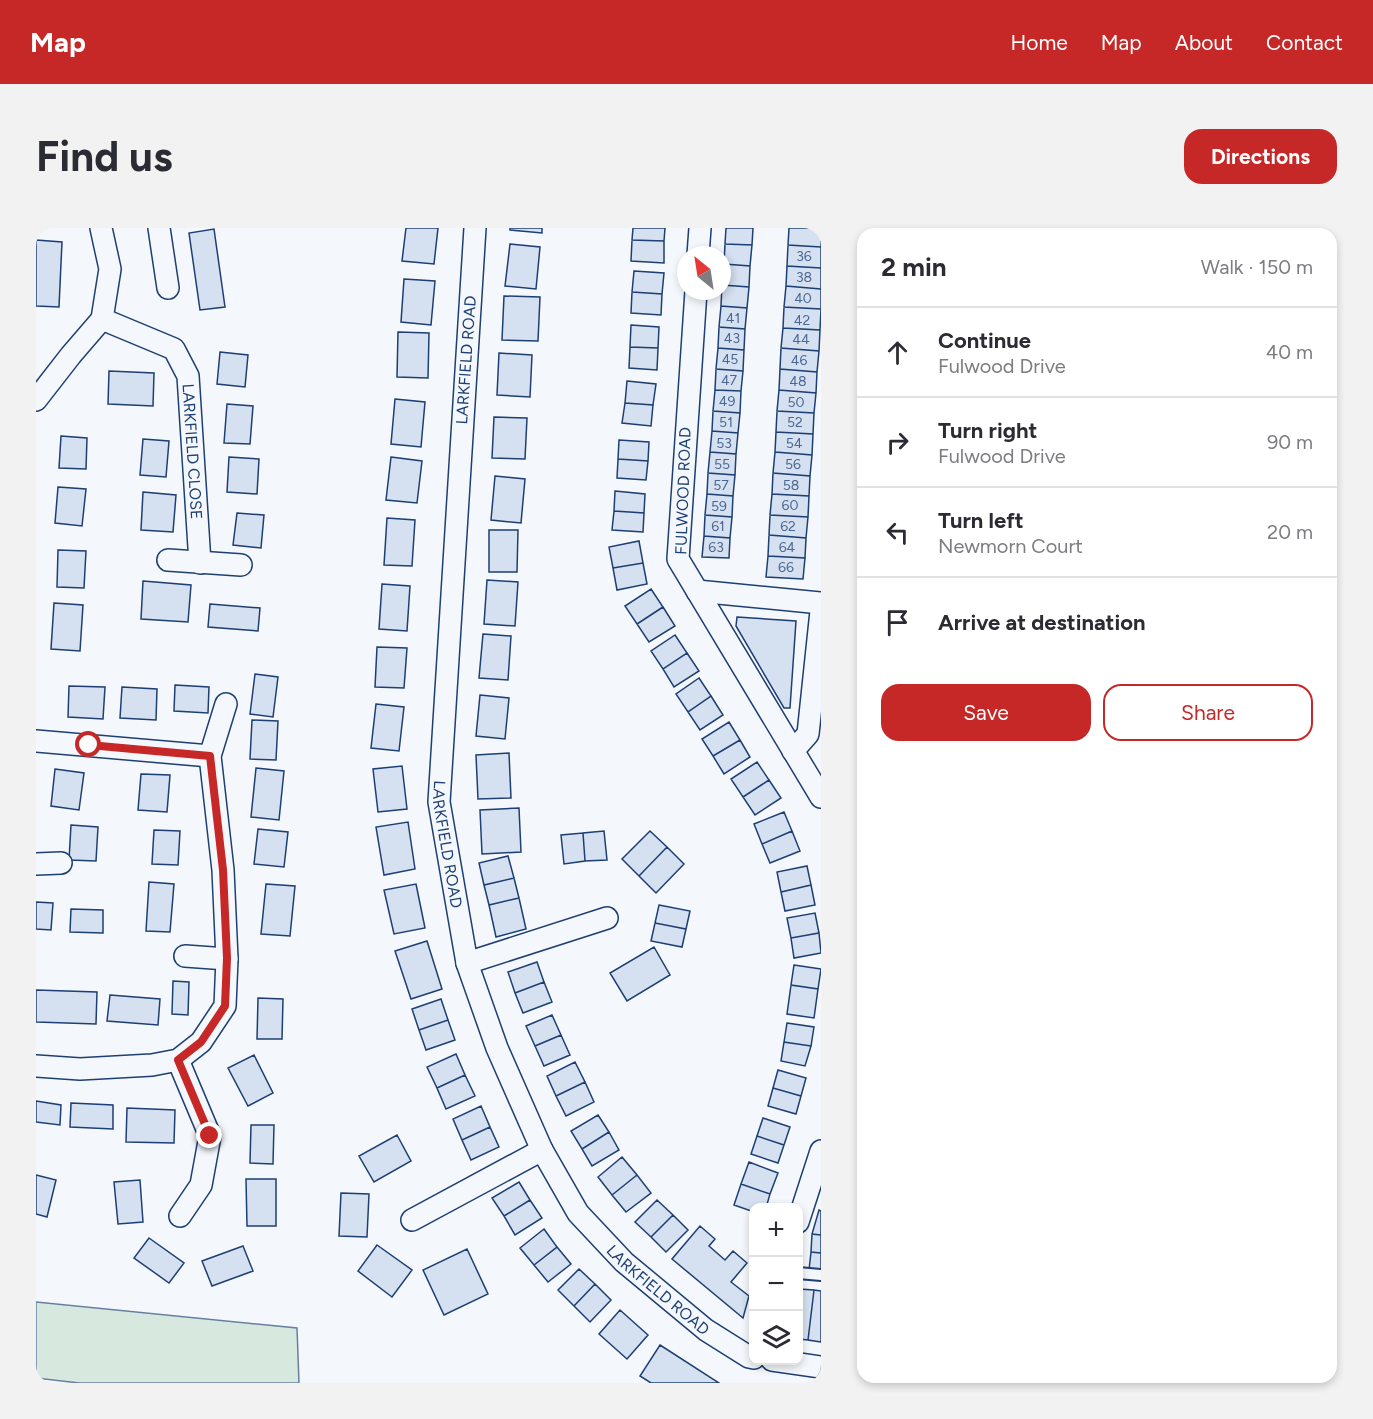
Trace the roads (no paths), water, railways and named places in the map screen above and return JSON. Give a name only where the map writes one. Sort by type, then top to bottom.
[{"type":"street","points":[[36,400],[102,320],[110,269],[102,228]]},
{"type":"street","points":[[159,228],[168,288]]},
{"type":"street","name":"LARKFIELD ROAD","points":[[475,228],[440,802],[467,963],[497,1048],[542,1150],[578,1213],[624,1262],[706,1330],[749,1352]]},
{"type":"street","points":[[699,246],[700,228]]},
{"type":"street","name":"FULWOOD ROAD","points":[[695,300],[678,559],[821,797]]},
{"type":"street","name":"LARKFIELD CLOSE","points":[[102,320],[174,349],[188,376],[200,563]]},
{"type":"street","points":[[168,560],[241,565]]},
{"type":"street","points":[[697,591],[821,603]]},
{"type":"street","points":[[793,751],[808,734],[815,715],[821,611]]},
{"type":"street","points":[[36,1066],[80,1069],[152,1065],[178,1060],[201,1042],[225,1006],[227,958],[223,870],[210,756],[226,704]]},
{"type":"street","points":[[36,741],[210,756]]},
{"type":"street","points":[[36,864],[61,863]]},
{"type":"street","points":[[467,963],[607,918]]},
{"type":"street","points":[[185,956],[227,958]]},
{"type":"street","points":[[178,1060],[210,1136],[201,1185],[180,1216]]},
{"type":"street","points":[[412,1220],[542,1150]]},
{"type":"street","points":[[803,1207],[821,1151]]},
{"type":"street","points":[[803,1364],[821,1367]]},
{"type":"lane","points":[[803,1273],[821,1275]]}]
